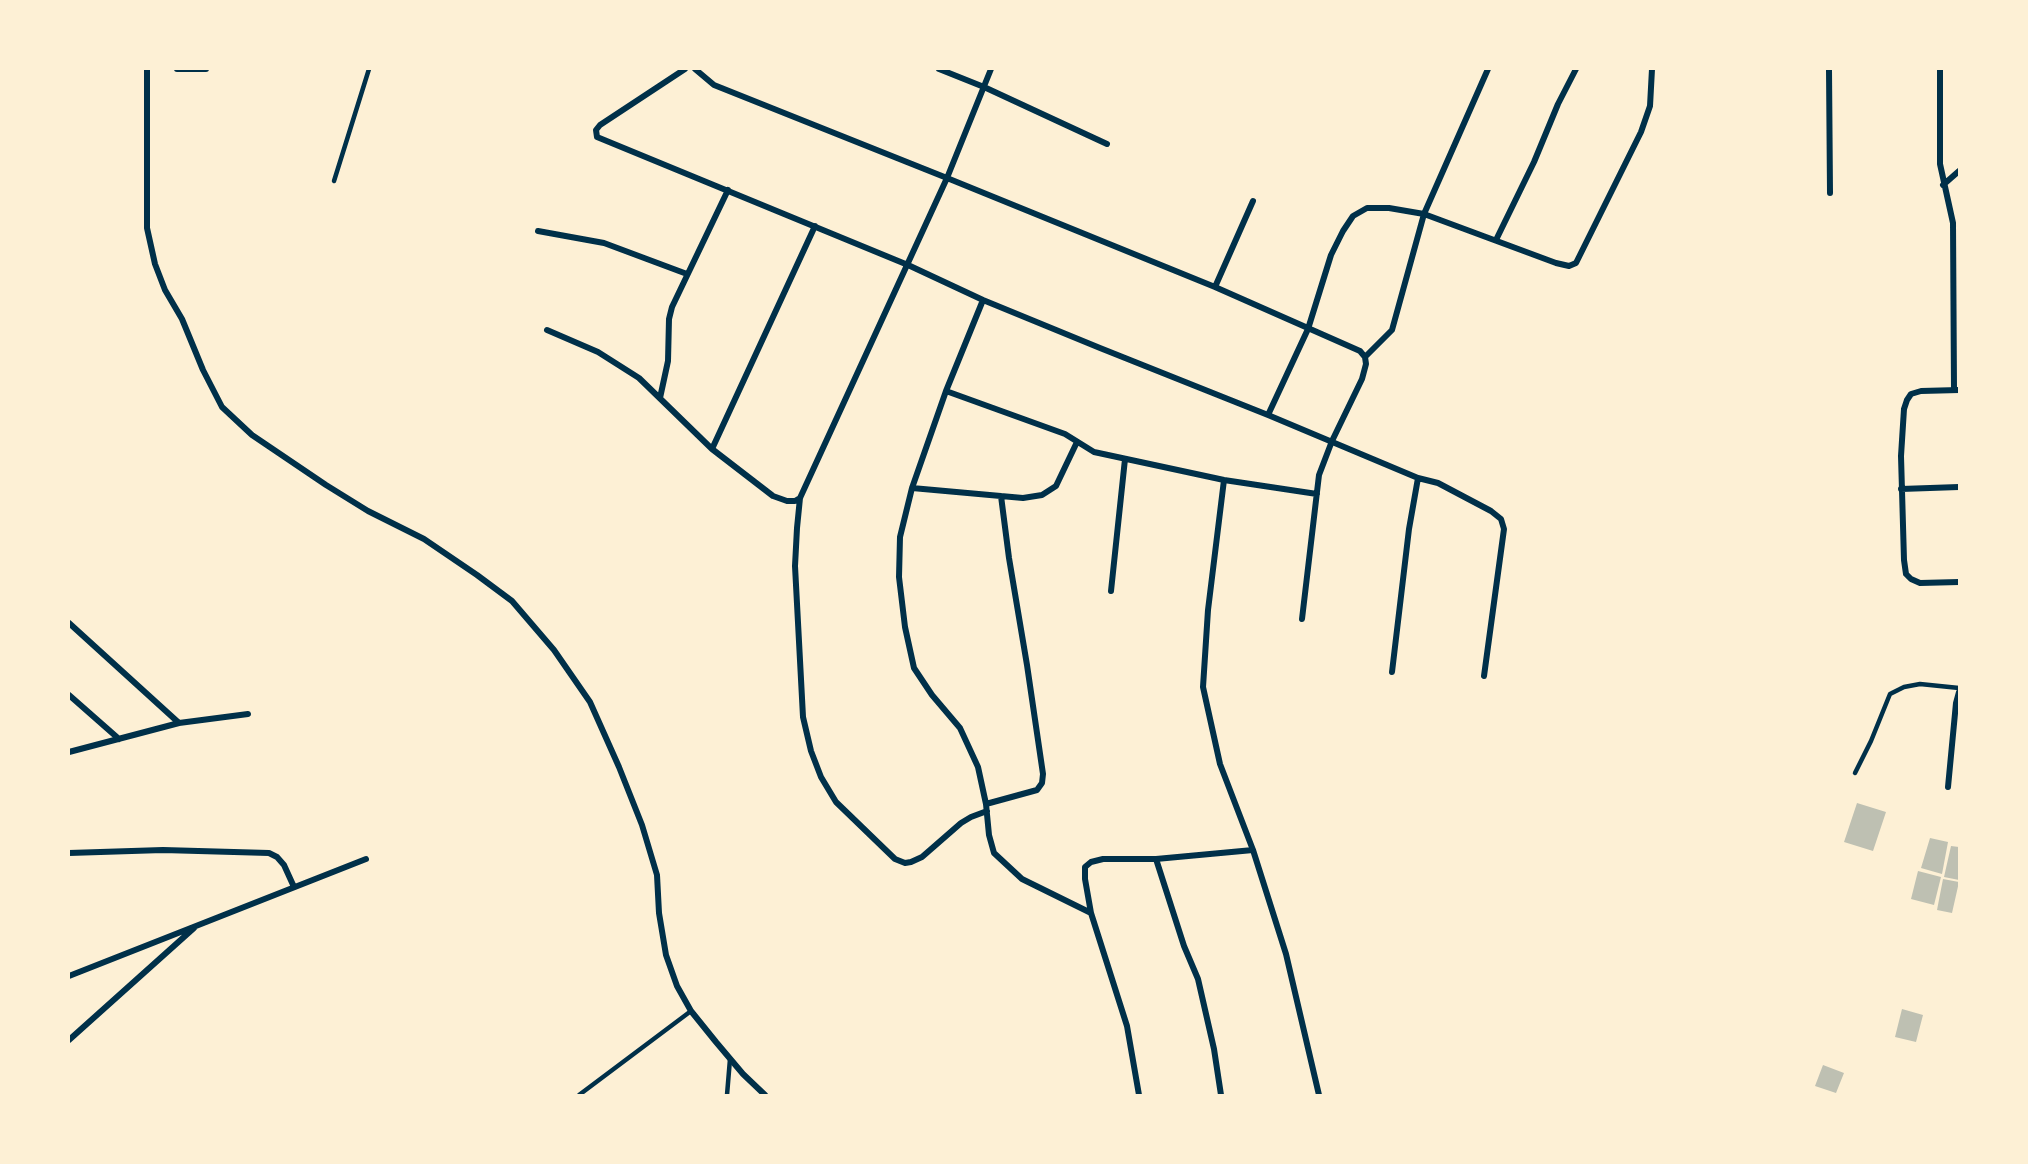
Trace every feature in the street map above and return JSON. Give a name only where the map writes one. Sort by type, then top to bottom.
[{"type":"street","points":[[147,69],[147,228],[155,264],[165,290],[182,319],[203,370],[222,407],[252,435],[326,485],[368,511],[424,539],[477,575],[512,601],[554,650],[590,702],[642,825],[657,875],[659,913],[666,955],[677,986],[691,1011],[743,1074],[765,1095]]},
{"type":"street","points":[[177,69],[206,69]]},
{"type":"street","points":[[685,69],[600,125],[595,133],[600,139],[908,265],[983,300],[1418,478],[1438,483],[1491,511],[1500,519],[1504,529],[1484,676]]},
{"type":"street","points":[[695,69],[714,85],[1215,287],[1360,351],[1365,357],[1366,364],[1362,379],[1332,441],[1319,475],[1302,619]]},
{"type":"street","points":[[939,69],[984,87],[1107,144]]},
{"type":"street","points":[[991,69],[947,178],[800,498],[795,566],[803,717],[814,759],[821,777],[836,802],[895,860],[911,862],[922,857],[961,823],[986,808],[1037,790],[1042,783],[1043,774],[1028,665],[1009,558],[1001,496]]},
{"type":"street","points":[[1365,357],[1392,330],[1424,214],[1488,69]]},
{"type":"street","points":[[1496,240],[1576,69]]},
{"type":"street","points":[[1268,415],[1308,329],[1331,255],[1353,216],[1367,208],[1389,208],[1424,214],[1556,263],[1569,266],[1576,263],[1641,132],[1650,106],[1652,69]]},
{"type":"street","points":[[1829,69],[1830,194]]},
{"type":"street","points":[[1941,69],[1940,164],[1956,243],[1956,390],[1921,391],[1911,394],[1907,400],[1904,409],[1900,456],[1901,489],[1906,574],[1920,583],[1959,582]]},
{"type":"street","points":[[1943,185],[1959,171]]},
{"type":"street","points":[[660,398],[668,361],[669,319],[672,306],[728,190]]},
{"type":"street","points":[[1215,287],[1253,201]]},
{"type":"street","points":[[712,449],[815,226]]},
{"type":"street","points":[[538,231],[604,243],[687,274]]},
{"type":"street","points":[[983,300],[946,391],[912,488],[900,537],[899,577],[905,627],[914,668],[932,695],[960,728],[978,767],[994,853],[1022,879],[1091,914]]},
{"type":"street","points":[[547,330],[598,352],[639,378],[712,449],[773,496],[787,501],[800,498]]},
{"type":"street","points":[[946,391],[1065,434],[1094,452],[1224,480],[1317,494]]},
{"type":"street","points":[[912,488],[1023,498],[1042,495],[1056,486],[1077,442]]},
{"type":"street","points":[[1111,591],[1125,459]]},
{"type":"street","points":[[1392,672],[1408,529],[1418,478]]},
{"type":"street","points":[[1224,480],[1208,609],[1203,687],[1220,764],[1253,850],[1286,954],[1319,1095]]},
{"type":"street","points":[[1901,489],[1959,487]]},
{"type":"street","points":[[69,623],[179,723]]},
{"type":"street","points":[[1948,787],[1959,690]]},
{"type":"street","points":[[69,695],[118,739]]},
{"type":"street","points":[[69,752],[179,723],[248,714]]},
{"type":"street","points":[[69,853],[163,850],[269,854],[277,857],[284,865],[294,887]]},
{"type":"street","points":[[1139,1095],[1127,1026],[1091,914],[1085,867],[1091,862],[1103,859],[1156,859],[1253,850]]},
{"type":"street","points":[[69,976],[366,859]]},
{"type":"street","points":[[1156,859],[1184,946],[1198,979],[1214,1049],[1221,1095]]},
{"type":"street","points":[[69,1040],[197,925]]},
{"type":"lane","points":[[334,181],[369,69]]},
{"type":"lane","points":[[1855,773],[1872,741],[1890,694],[1904,687],[1920,684],[1959,690]]},
{"type":"lane","points":[[581,1094],[691,1011]]},
{"type":"lane","points":[[727,1095],[730,1059]]},
{"type":"building","points":[[1857,803],[1886,812],[1873,851],[1844,842]]},
{"type":"building","points":[[1930,838],[1948,842],[1942,874],[1921,868]]},
{"type":"building","points":[[1951,846],[1959,847],[1959,880],[1944,877]]},
{"type":"building","points":[[1918,871],[1941,877],[1934,905],[1911,899]]},
{"type":"building","points":[[1943,879],[1959,882],[1952,913],[1937,910]]},
{"type":"building","points":[[1902,1009],[1923,1015],[1916,1042],[1895,1037]]},
{"type":"building","points":[[1823,1065],[1844,1073],[1836,1093],[1815,1086]]}]
